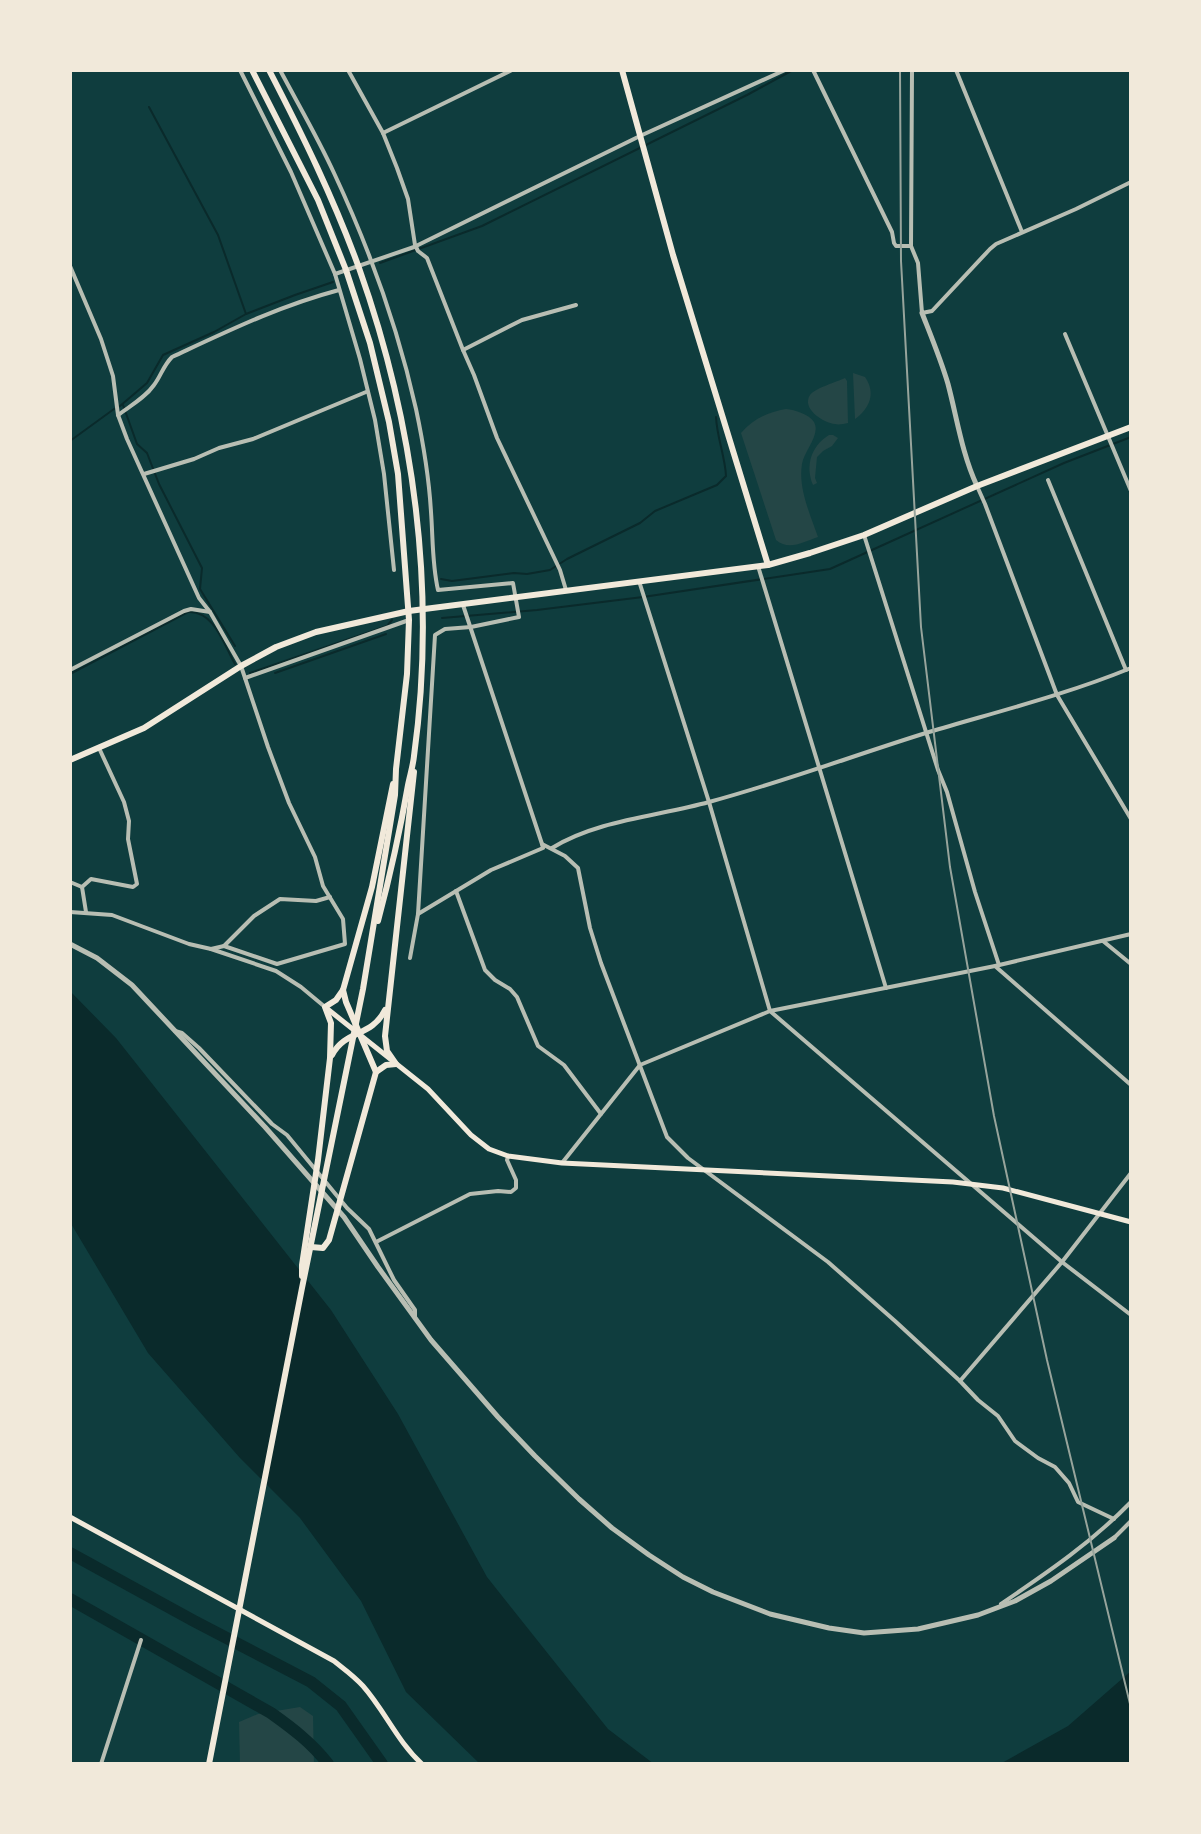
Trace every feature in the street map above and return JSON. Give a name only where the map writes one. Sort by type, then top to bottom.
[{"type":"main road","points":[[210,1762],[363,989],[395,795],[409,620],[398,474],[370,343],[318,200],[252,70]]},
{"type":"main road","points":[[269,70],[307,145],[358,265],[402,418],[417,509],[423,610],[421,671],[413,784],[385,1036],[387,1051],[396,1064]]},
{"type":"main road","points":[[622,70],[673,255],[768,565]]},
{"type":"main road","points":[[70,760],[144,728],[241,666],[276,647],[316,632],[409,611],[768,565],[864,535],[977,486],[1131,427]]},
{"type":"main road","points":[[370,947],[398,843],[414,757]]},
{"type":"main road","points":[[325,1007],[336,1000],[343,990],[372,887],[396,769]]},
{"type":"main road","points":[[311,1247],[323,1248],[329,1240],[376,1072],[343,990]]},
{"type":"main road","points":[[330,1058],[341,1041],[371,1028],[380,1020],[388,1004]]},
{"type":"main road","points":[[325,1007],[428,1089],[471,1135],[489,1149],[508,1156],[562,1163],[1003,1188],[1131,1222]]},
{"type":"main road","points":[[302,1288],[302,1265],[330,1058],[331,1023],[325,1007]]},
{"type":"main road","points":[[376,1072],[386,1065],[396,1064]]},
{"type":"main road","points":[[70,1517],[334,1661],[365,1688],[398,1738],[422,1764]]},
{"type":"street","points":[[240,70],[291,172],[335,274],[375,420],[394,570]]},
{"type":"street","points":[[280,70],[334,171],[394,326],[415,409],[431,507],[438,590],[513,583],[519,617],[445,629],[435,635],[418,914],[410,958]]},
{"type":"street","points":[[348,70],[383,133],[408,199],[415,245],[427,258],[497,438],[567,591]]},
{"type":"street","points":[[383,133],[512,70]]},
{"type":"street","points":[[335,274],[415,245],[785,70]]},
{"type":"street","points":[[813,70],[892,232],[894,243],[896,246],[911,246]]},
{"type":"street","points":[[912,70],[911,246],[918,263],[922,313],[948,383],[970,472],[982,495],[1057,695],[1131,819]]},
{"type":"street","points":[[956,70],[1022,232]]},
{"type":"street","points":[[922,313],[932,311],[990,249],[1131,182]]},
{"type":"street","points":[[70,266],[101,339],[113,376],[118,413],[199,598],[241,666],[289,803],[315,857],[320,876],[343,919],[345,944],[277,964],[224,946],[211,949]]},
{"type":"street","points":[[118,413],[146,394],[172,357],[254,319],[302,300],[339,290]]},
{"type":"street","points":[[463,350],[522,320],[576,305]]},
{"type":"street","points":[[1065,334],[1131,491]]},
{"type":"street","points":[[144,474],[253,439],[367,392]]},
{"type":"street","points":[[552,848],[613,824],[709,802],[1057,695],[1129,669],[1048,480]]},
{"type":"street","points":[[864,535],[947,792],[997,966],[1131,1085]]},
{"type":"street","points":[[758,566],[886,988]]},
{"type":"street","points":[[639,581],[709,802],[770,1011],[1062,1262],[1131,1315]]},
{"type":"street","points":[[418,914],[491,870],[543,848],[463,605]]},
{"type":"street","points":[[70,670],[184,611],[210,612]]},
{"type":"street","points":[[245,678],[409,620]]},
{"type":"street","points":[[82,887],[91,879],[133,887],[137,884],[124,802],[99,748]]},
{"type":"street","points":[[542,844],[565,856],[578,868],[590,928],[601,963],[667,1137],[688,1158],[828,1262],[998,1416],[1015,1441],[1055,1467],[1069,1483],[1078,1502],[1114,1519]]},
{"type":"street","points":[[70,882],[82,887]]},
{"type":"street","points":[[82,887],[86,912]]},
{"type":"street","points":[[456,891],[485,970],[517,997],[538,1046],[564,1065],[601,1114]]},
{"type":"street","points":[[224,946],[254,916],[280,899],[316,901],[330,897]]},
{"type":"street","points":[[70,912],[112,915],[189,944],[276,971],[325,1007]]},
{"type":"street","points":[[562,1163],[640,1065],[770,1011],[997,966],[1131,934]]},
{"type":"street","points":[[1103,941],[1131,964]]},
{"type":"street","points":[[70,944],[113,968],[132,985],[265,1127],[344,1217],[431,1340],[498,1417],[579,1499],[639,1548],[693,1582],[770,1614],[829,1628],[864,1633],[918,1629],[1015,1601],[1051,1581],[1114,1538],[1131,1521]]},
{"type":"street","points":[[173,1030],[182,1033],[199,1048],[272,1124],[287,1135],[347,1208],[369,1229],[394,1280],[415,1310],[416,1320]]},
{"type":"street","points":[[376,1242],[470,1194],[511,1192],[516,1188],[516,1180],[508,1156]]},
{"type":"street","points":[[960,1381],[1062,1262],[1131,1173]]},
{"type":"street","points":[[995,1609],[1075,1552],[1131,1502]]},
{"type":"street","points":[[101,1764],[141,1640]]},
{"type":"shaded area","points":[[853,373],[865,377],[871,394],[868,405],[855,419]]},
{"type":"shaded area","points":[[845,378],[848,423],[825,421],[811,410],[810,395]]},
{"type":"shaded area","points":[[786,409],[809,417],[816,427],[803,459],[801,473],[818,537],[791,545],[776,540],[741,433],[761,417]]},
{"type":"shaded area","points":[[829,435],[838,438],[817,457],[817,483],[813,485],[811,457]]},
{"type":"shaded area","points":[[70,991],[116,1038],[331,1310],[398,1414],[487,1577],[608,1729],[654,1764],[480,1764],[406,1692],[361,1601],[300,1518],[240,1458],[148,1353],[70,1222]]},
{"type":"shaded area","points":[[1131,1671],[1131,1764],[1000,1764],[1068,1726]]},
{"type":"shaded area","points":[[300,1707],[313,1716],[314,1764],[240,1764],[239,1722],[258,1714]]},
{"type":"waterway","points":[[380,263],[482,226],[793,70]]},
{"type":"waterway","points":[[149,107],[218,235],[246,314]]},
{"type":"waterway","points":[[120,406],[147,383],[163,355],[246,314],[333,282]]},
{"type":"waterway","points":[[123,405],[137,444],[147,453],[159,484],[202,568],[200,589],[235,646]]},
{"type":"waterway","points":[[70,441],[114,409]]},
{"type":"waterway","points":[[441,579],[452,581],[550,570],[640,523],[655,511],[717,485],[726,476],[716,417]]},
{"type":"waterway","points":[[442,618],[643,597],[830,569],[1064,463],[1131,437]]},
{"type":"waterway","points":[[70,674],[188,612],[197,613],[211,623],[235,664]]},
{"type":"waterway","points":[[250,673],[387,626],[392,620]]},
{"type":"waterway","points":[[275,673],[386,634]]},
{"type":"waterway","points":[[70,1553],[311,1682],[341,1706],[382,1764]]},
{"type":"waterway","points":[[70,1599],[271,1713],[294,1730],[328,1764]]},
{"type":"railway","points":[[900,70],[901,261],[921,627],[950,867],[994,1116],[1047,1360],[1131,1708]]}]
